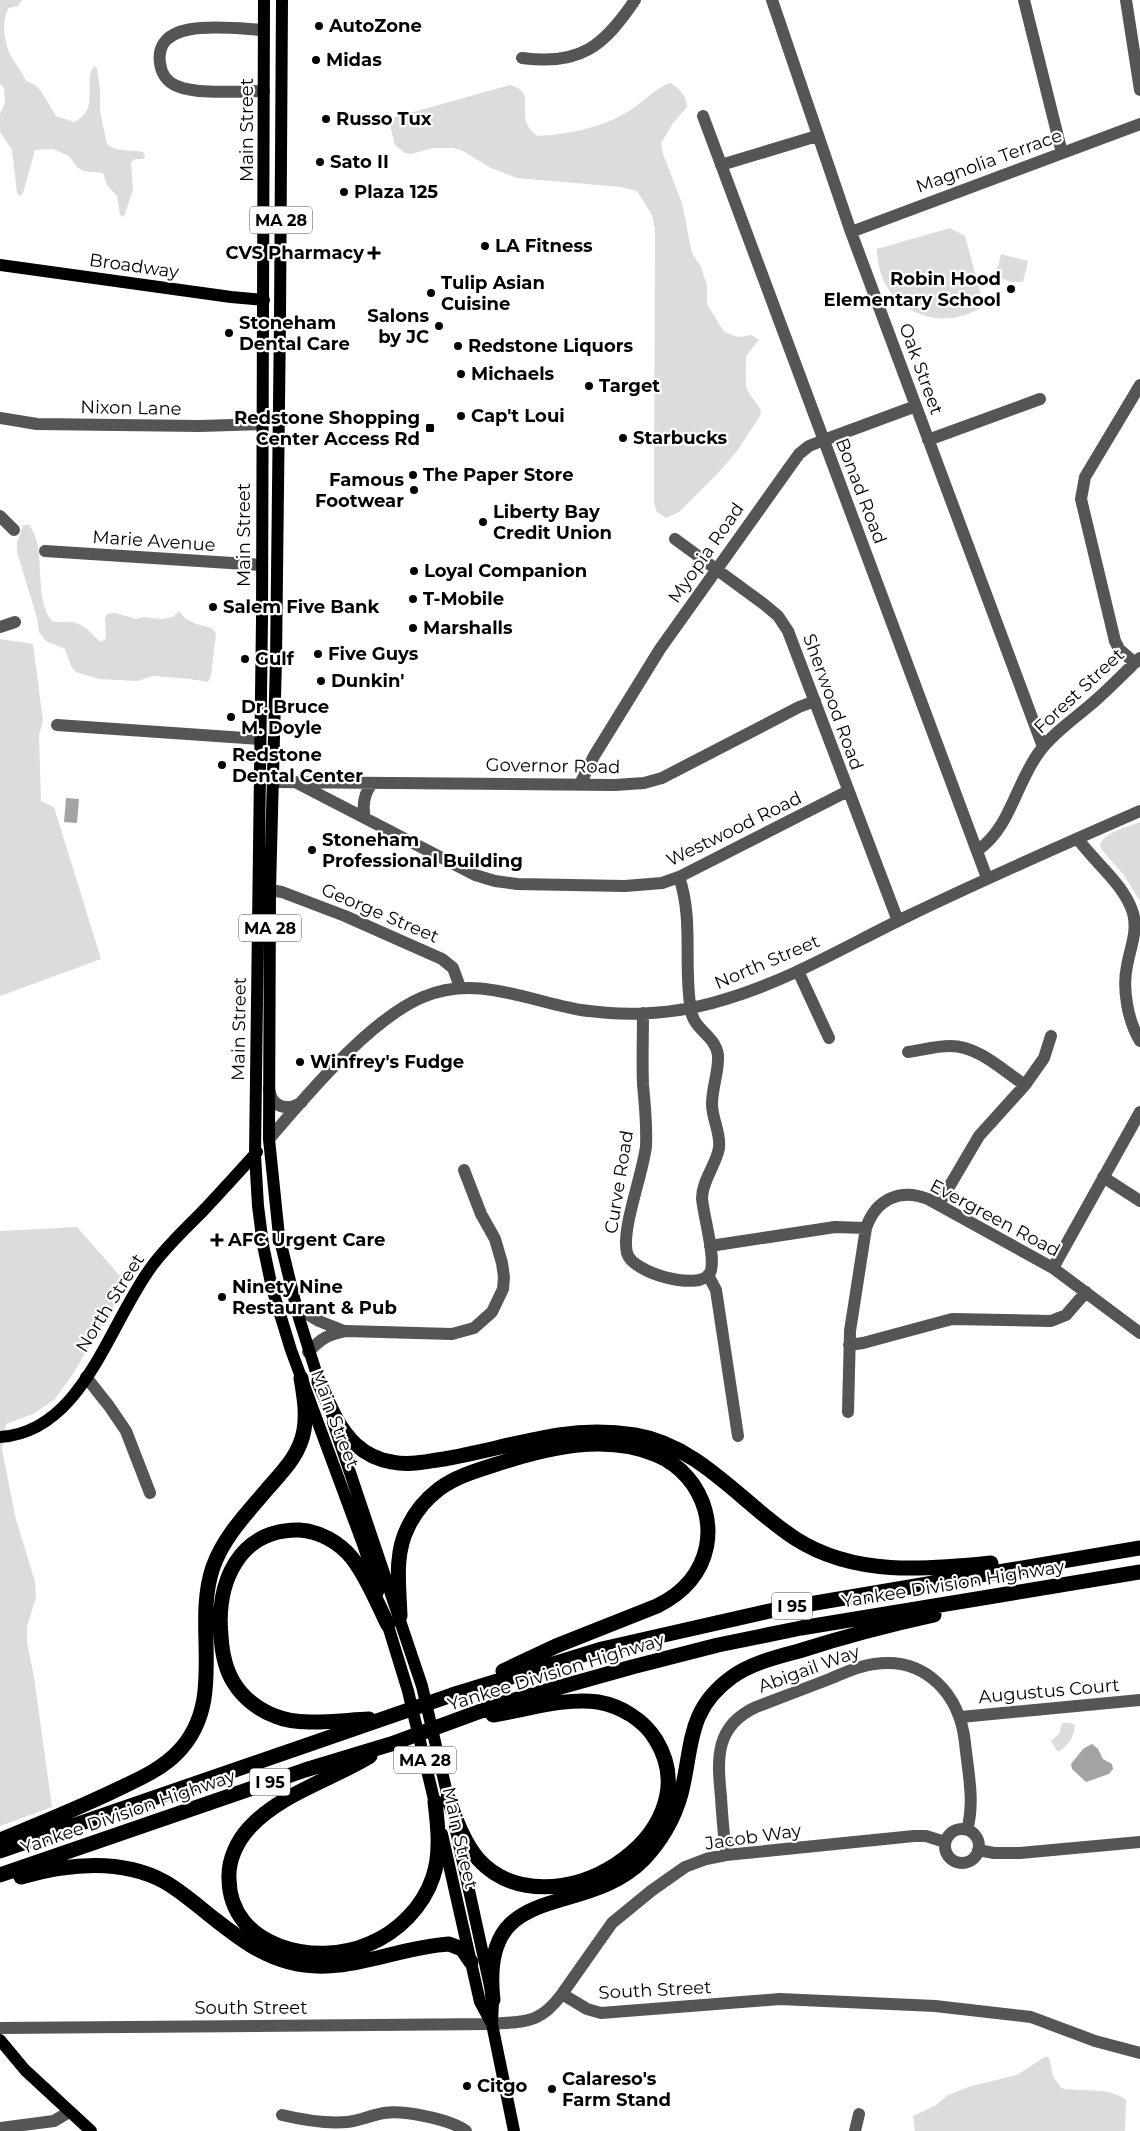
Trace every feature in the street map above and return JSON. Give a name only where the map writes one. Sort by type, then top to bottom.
[{"type":"highway","points":[[0,1840],[89,1803],[142,1777],[170,1760],[190,1736],[198,1722],[206,1690],[208,1663],[207,1594],[212,1572],[216,1560],[231,1533],[287,1468],[298,1449],[306,1419],[301,1378]]},
{"type":"highway","points":[[319,1382],[337,1421],[347,1435],[362,1449],[380,1459],[398,1463],[417,1463],[576,1433],[617,1432],[638,1435],[664,1444],[695,1461],[726,1482],[796,1539],[823,1553],[865,1564],[932,1569],[1140,1548]]},
{"type":"highway","points":[[394,1620],[398,1558],[407,1527],[438,1490],[466,1474],[542,1451],[594,1444],[617,1445],[642,1450],[671,1462],[683,1471],[695,1486],[702,1498],[706,1514],[708,1541],[698,1570],[677,1593],[650,1610],[556,1646],[452,1695]]},
{"type":"highway","points":[[383,1719],[308,1722],[287,1720],[263,1710],[248,1700],[233,1683],[222,1651],[220,1624],[222,1598],[230,1569],[249,1547],[276,1533],[305,1531],[327,1538],[352,1558],[394,1620]]},
{"type":"highway","name":"Yankee Division Highway","points":[[0,1851],[452,1695],[602,1649],[731,1618],[856,1595],[1140,1548]]},
{"type":"highway","name":"Yankee Division Highway","points":[[0,1875],[305,1770],[391,1744],[500,1704],[632,1667],[718,1645],[863,1617],[1140,1572]]},
{"type":"highway","points":[[493,2000],[492,1970],[495,1951],[504,1932],[512,1922],[532,1909],[612,1883],[636,1866],[663,1836],[679,1801],[689,1743],[697,1719],[714,1694],[731,1678],[751,1667],[830,1641],[1059,1585]]},
{"type":"highway","points":[[442,1800],[465,1840],[482,1863],[507,1879],[524,1884],[549,1886],[574,1883],[597,1876],[630,1855],[652,1829],[661,1812],[666,1794],[667,1774],[664,1758],[654,1737],[634,1717],[615,1707],[598,1702],[573,1702],[459,1720]]},
{"type":"highway","points":[[391,1744],[348,1770],[272,1808],[249,1828],[236,1848],[229,1872],[231,1895],[242,1919],[254,1932],[268,1941],[284,1948],[302,1952],[321,1954],[344,1952],[382,1938],[400,1926],[411,1914],[424,1897],[434,1877],[442,1800]]},
{"type":"highway","points":[[0,1882],[60,1869],[98,1866],[125,1868],[139,1871],[167,1883],[251,1946],[288,1962],[330,1967],[449,1944],[462,1949],[471,1962]]},
{"type":"main road","name":"Main Street","points":[[264,0],[262,566],[255,1155],[258,1206],[264,1252],[281,1320],[364,1547],[426,1704],[471,1962],[480,2002],[492,2024]]},
{"type":"main road","name":"Main Street","points":[[282,0],[279,466],[270,890],[269,1086],[269,1139],[279,1236],[308,1352],[394,1620],[408,1691],[442,1800],[493,2000],[492,2024],[514,2131]]},
{"type":"main road","name":"Broadway","points":[[0,265],[264,300]]},
{"type":"main road","name":"North Street","points":[[0,1437],[26,1432],[49,1420],[67,1404],[86,1377],[152,1266],[269,1139]]},
{"type":"main road","points":[[0,2040],[25,2070],[91,2131]]},
{"type":"street","points":[[522,58],[556,61],[587,50],[613,31],[635,0]]},
{"type":"street","name":"Oak Street","points":[[772,0],[851,232],[1043,747]]},
{"type":"street","points":[[1024,0],[1062,153]]},
{"type":"street","points":[[1126,0],[1140,90]]},
{"type":"street","points":[[264,30],[190,29],[178,32],[165,40],[160,50],[159,60],[169,82],[179,87],[192,90],[264,91]]},
{"type":"street","name":"Bonad Road","points":[[703,116],[987,878]]},
{"type":"street","name":"Magnolia Terrace","points":[[851,232],[1140,124]]},
{"type":"street","points":[[721,165],[817,136]]},
{"type":"street","points":[[1138,660],[1119,649],[1115,641],[1080,499],[1085,476],[1140,385]]},
{"type":"street","points":[[928,440],[1040,399]]},
{"type":"street","name":"Myopia Road","points":[[580,784],[594,756],[649,665],[794,460],[806,448],[824,440],[916,406]]},
{"type":"street","name":"Nixon Lane","points":[[0,418],[37,424],[200,426],[262,424]]},
{"type":"street","points":[[0,516],[14,530]]},
{"type":"street","name":"Sherwood Road","points":[[675,539],[766,605],[783,623],[792,639],[898,921]]},
{"type":"street","name":"Marie Avenue","points":[[44,551],[262,566]]},
{"type":"street","points":[[0,627],[14,622]]},
{"type":"street","name":"Forest Street","points":[[978,850],[991,839],[1000,826],[1043,747],[1138,660]]},
{"type":"street","name":"Governor Road","points":[[272,782],[632,784],[656,780],[799,707],[815,701]]},
{"type":"street","points":[[57,725],[260,739]]},
{"type":"street","name":"Westwood Road","points":[[297,782],[475,875],[505,883],[641,885],[662,883],[679,877],[848,791]]},
{"type":"street","points":[[366,818],[364,811],[365,796],[372,783]]},
{"type":"street","name":"North Street","points":[[269,1139],[356,1046],[396,1014],[425,996],[460,987],[491,988],[583,1010],[643,1014],[690,1008],[738,996],[798,970],[987,878],[1140,811]]},
{"type":"street","points":[[1078,839],[1122,891],[1132,913],[1134,935],[1125,983],[1130,1013],[1140,1041]]},
{"type":"street","points":[[679,877],[684,893],[690,1008],[695,1023],[713,1042],[718,1055],[712,1106],[719,1136],[719,1146],[715,1162],[702,1194],[710,1246],[711,1269],[708,1275],[716,1290],[738,1436]]},
{"type":"street","name":"George Street","points":[[270,890],[282,892],[345,916],[442,959],[453,968],[460,987]]},
{"type":"street","points":[[798,970],[829,1038]]},
{"type":"street","name":"Curve Road","points":[[643,1014],[646,1144],[643,1168],[627,1234],[627,1253],[635,1265],[657,1275],[683,1280],[702,1278],[708,1275]]},
{"type":"street","points":[[939,1204],[979,1136],[1042,1062],[1051,1036]]},
{"type":"street","points":[[908,1052],[950,1046],[968,1049],[980,1054],[1024,1085]]},
{"type":"street","points":[[269,1086],[271,1099],[278,1105],[289,1107],[302,1102]]},
{"type":"street","points":[[1052,1268],[1140,1112]]},
{"type":"street","points":[[308,1352],[326,1336],[346,1331],[448,1335],[474,1328],[492,1312],[503,1289],[502,1263],[495,1239],[481,1214],[464,1170]]},
{"type":"street","points":[[1103,1177],[1140,1201]]},
{"type":"street","name":"Evergreen Road","points":[[848,1412],[849,1345],[866,1228],[873,1212],[886,1200],[894,1196],[911,1194],[939,1204],[1052,1268],[1140,1333]]},
{"type":"street","points":[[710,1246],[835,1227],[866,1228]]},
{"type":"street","points":[[849,1345],[952,1319],[977,1318],[1038,1322],[1055,1320],[1071,1310],[1086,1292]]},
{"type":"street","points":[[296,1307],[320,1321],[346,1331]]},
{"type":"street","points":[[86,1377],[126,1431],[150,1493]]},
{"type":"street","name":"Abigail Way","points":[[726,1855],[718,1756],[726,1732],[734,1722],[750,1710],[856,1668],[884,1663],[904,1665],[931,1677],[951,1698],[961,1718],[972,1806],[967,1830]]},
{"type":"street","name":"Augustus Court","points":[[961,1718],[1140,1700]]},
{"type":"street","points":[[961,1829],[967,1830],[976,1838],[978,1850],[972,1860],[958,1863],[947,1855],[945,1842],[952,1832],[961,1829]]},
{"type":"street","name":"Jacob Way","points":[[562,1994],[607,1928],[617,1918],[677,1872],[700,1861],[726,1855],[914,1836],[930,1837],[945,1842]]},
{"type":"street","points":[[978,1850],[1020,1854],[1140,1842]]},
{"type":"street","name":"South Street","points":[[0,2028],[492,2024],[526,2021],[537,2018],[550,2009],[562,1994],[587,2009],[601,2012],[786,1999],[906,2004],[996,2011],[1040,2019],[1095,2041],[1140,2053]]},
{"type":"street","points":[[0,2128],[54,2121],[69,2112]]},
{"type":"street","points":[[282,2115],[311,2121],[339,2122],[355,2121],[385,2113],[398,2113],[447,2122],[466,2131]]},
{"type":"street","points":[[855,2131],[859,2114]]},
{"type":"shaded area","points":[[0,0],[22,0],[18,6],[9,8],[6,12],[4,31],[6,44],[26,81],[35,85],[41,91],[56,116],[74,122],[82,117],[89,103],[91,73],[94,66],[97,68],[100,111],[107,144],[120,150],[143,152],[145,155],[144,159],[135,159],[131,162],[133,189],[124,217],[120,215],[117,196],[107,185],[103,173],[83,171],[77,167],[69,156],[53,149],[35,150],[23,193],[19,196],[17,193],[12,150],[0,132],[0,114],[5,102],[4,88],[0,84]]},
{"type":"shaded area","points":[[670,83],[682,93],[686,99],[687,107],[673,123],[661,143],[663,154],[682,203],[692,253],[701,267],[707,286],[707,304],[724,332],[738,337],[751,335],[759,340],[746,356],[746,379],[747,389],[761,410],[760,416],[737,451],[719,472],[679,512],[666,518],[657,512],[654,503],[655,229],[652,215],[637,191],[621,187],[517,178],[491,168],[461,150],[453,148],[433,148],[411,154],[405,153],[395,145],[390,125],[395,117],[510,85],[518,88],[525,96],[525,118],[530,129],[537,136],[561,134],[596,126],[619,117]]},
{"type":"shaded area","points":[[950,228],[965,236],[984,306],[966,315],[947,318],[929,317],[912,311],[898,301],[887,287],[880,269],[877,249]]},
{"type":"shaded area","points":[[1001,254],[1028,261],[1023,282],[1010,282],[996,275]]},
{"type":"shaded area","points":[[23,525],[29,525],[35,535],[38,546],[43,600],[46,611],[52,621],[80,624],[102,642],[106,638],[105,619],[107,614],[115,613],[136,619],[144,617],[161,619],[173,617],[179,611],[185,618],[196,624],[212,628],[216,633],[211,676],[208,682],[153,676],[137,681],[99,679],[76,672],[71,666],[65,649],[46,641],[39,632],[37,618],[17,552],[17,543]]},
{"type":"shaded area","points":[[0,639],[33,644],[43,721],[39,735],[41,801],[54,807],[101,959],[0,996]]},
{"type":"shaded area","points":[[66,798],[79,799],[77,823],[64,822]]},
{"type":"shaded area","points":[[1140,822],[1140,901],[1123,874],[1101,849],[1100,845],[1102,840],[1111,833]]},
{"type":"shaded area","points":[[77,1227],[127,1284],[71,1377],[54,1400],[33,1414],[6,1424],[2,1449],[15,1516],[35,1582],[36,1597],[27,1626],[27,1643],[34,1677],[52,1807],[0,1826],[0,1231]]},
{"type":"shaded area","points":[[1063,1723],[1075,1725],[1074,1730],[1068,1743],[1060,1751],[1057,1751],[1051,1741],[1060,1733]]},
{"type":"shaded area","points":[[1092,1744],[1098,1749],[1103,1759],[1112,1764],[1113,1769],[1109,1774],[1086,1782],[1072,1769],[1071,1764],[1083,1749]]},
{"type":"shaded area","points":[[1045,2057],[1049,2057],[1053,2076],[1061,2088],[1113,2093],[1126,2100],[1125,2131],[915,2131],[913,2116],[936,2105],[948,2095],[968,2087],[1017,2075]]},
{"type":"place","name":"AutoZone","points":[[319,26]]},
{"type":"place","name":"Midas","points":[[316,60]]},
{"type":"place","name":"Russo Tux","points":[[326,119]]},
{"type":"place","name":"Sato II","points":[[320,162]]},
{"type":"place","name":"Plaza 125","points":[[344,192]]},
{"type":"place","name":"LA Fitness","points":[[485,246]]},
{"type":"place","name":"CVS Pharmacy","points":[[374,253]]},
{"type":"place","name":"Robin Hood Elementary School","points":[[1011,289]]},
{"type":"place","name":"Tulip Asian Cuisine","points":[[431,293]]},
{"type":"place","name":"Salons by JC","points":[[439,326]]},
{"type":"place","name":"Stoneham Dental Care","points":[[229,333]]},
{"type":"place","name":"Redstone Liquors","points":[[458,346]]},
{"type":"place","name":"Michaels","points":[[461,374]]},
{"type":"place","name":"Target","points":[[589,386]]},
{"type":"place","name":"Cap't Loui","points":[[461,416]]},
{"type":"place","name":"Redstone Shopping Center Access Rd","points":[[430,428]]},
{"type":"place","name":"Starbucks","points":[[623,438]]},
{"type":"place","name":"The Paper Store","points":[[413,475]]},
{"type":"place","name":"Famous Footwear","points":[[414,490]]},
{"type":"place","name":"Liberty Bay Credit Union","points":[[483,522]]},
{"type":"place","name":"Loyal Companion","points":[[414,571]]},
{"type":"place","name":"T-Mobile","points":[[413,599]]},
{"type":"place","name":"Salem Five Bank","points":[[213,607]]},
{"type":"place","name":"Marshalls","points":[[413,628]]},
{"type":"place","name":"Five Guys","points":[[318,654]]},
{"type":"place","name":"Gulf","points":[[245,659]]},
{"type":"place","name":"Dunkin'","points":[[321,681]]},
{"type":"place","name":"Dr. Bruce M. Doyle","points":[[231,717]]},
{"type":"place","name":"Redstone Dental Center","points":[[222,765]]},
{"type":"place","name":"Stoneham Professional Building","points":[[312,850]]},
{"type":"place","name":"Winfrey's Fudge","points":[[300,1062]]},
{"type":"place","name":"AFC Urgent Care","points":[[217,1240]]},
{"type":"place","name":"Ninety Nine Restaurant & Pub","points":[[222,1297]]},
{"type":"place","name":"Citgo","points":[[467,2086]]},
{"type":"place","name":"Calareso's Farm Stand","points":[[552,2089]]}]
